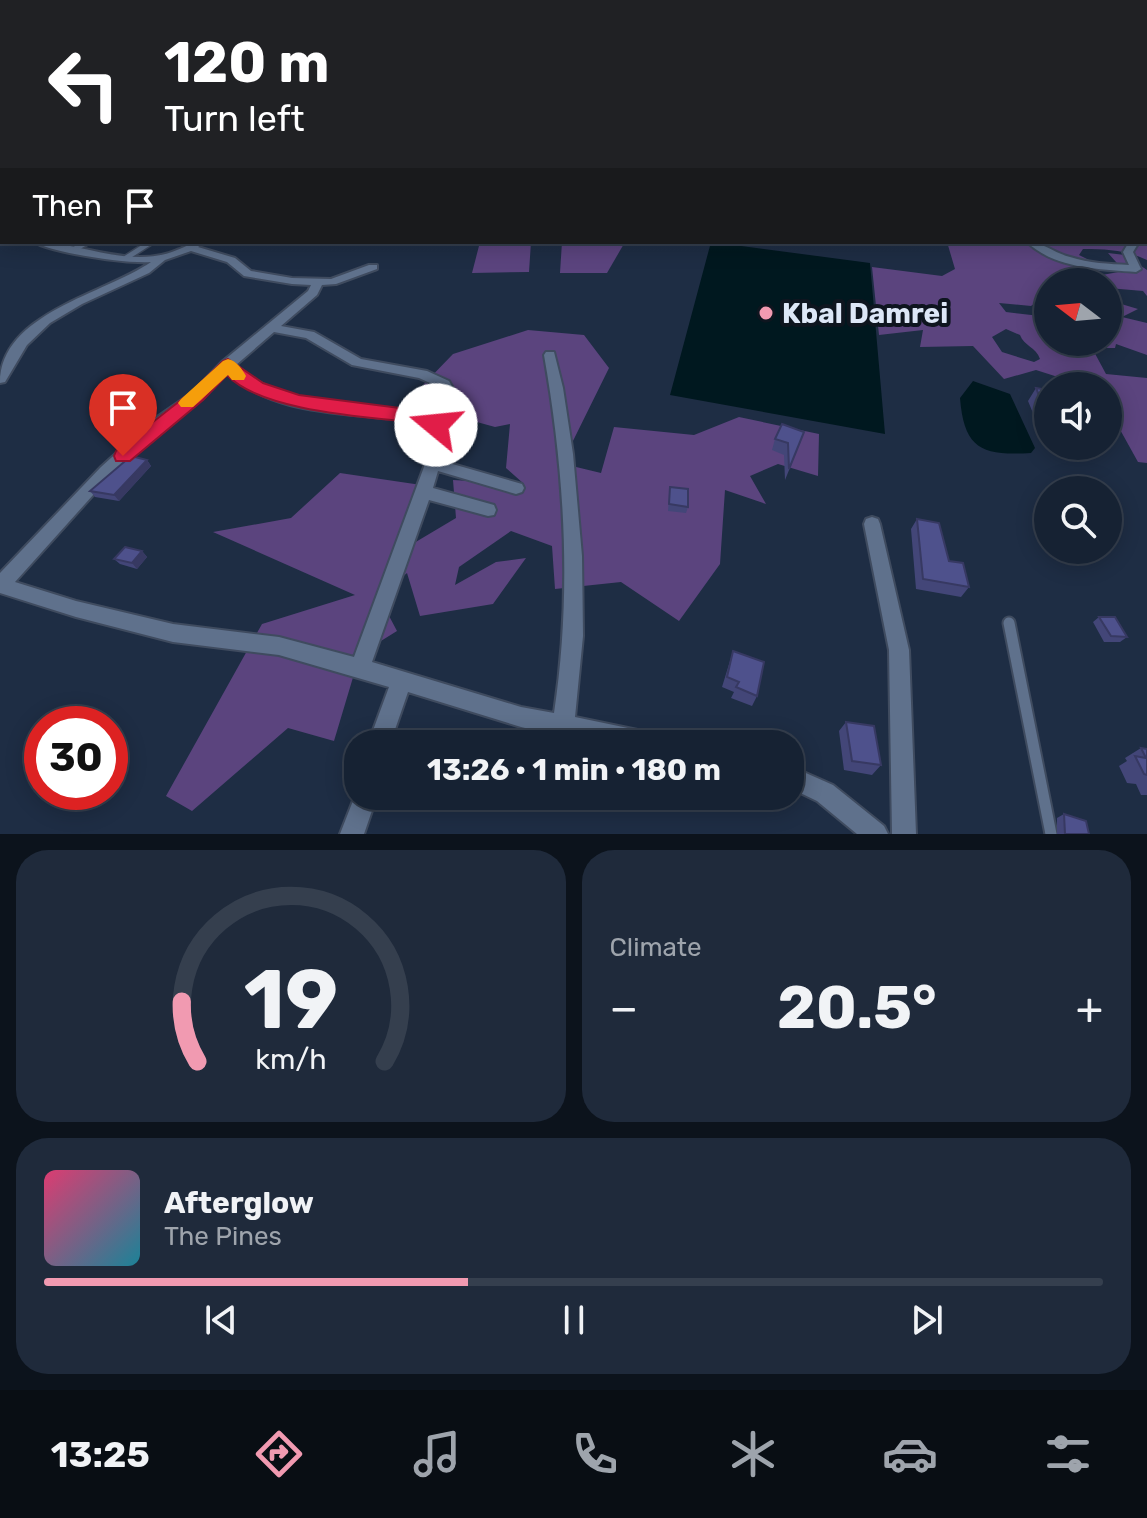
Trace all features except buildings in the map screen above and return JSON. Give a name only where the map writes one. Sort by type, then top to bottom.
[{"type":"street","points":[[49,244],[160,261]]},
{"type":"street","points":[[1034,244],[1045,253],[1082,264],[1136,269],[1128,252],[1133,244]]},
{"type":"street","points":[[0,379],[20,345],[34,329],[66,308],[194,245],[231,260],[248,274],[317,283],[332,282],[373,267]]},
{"type":"street","points":[[317,283],[313,293],[228,364],[197,396],[158,424],[106,471],[0,585],[76,609],[173,633],[279,646],[521,717],[583,730]]},
{"type":"street","points":[[271,328],[310,335],[357,362],[422,374],[444,384],[447,390],[436,425]]},
{"type":"street","points":[[550,355],[560,405],[572,543],[574,626],[563,726]]},
{"type":"street","points":[[228,364],[235,375],[257,387],[297,401],[423,417],[436,425],[442,437],[360,668]]},
{"type":"street","points":[[434,464],[516,488]]},
{"type":"street","points":[[424,492],[488,510]]},
{"type":"street","points":[[872,524],[899,650],[904,834]]},
{"type":"street","points":[[384,730],[401,682]]},
{"type":"street","points":[[804,781],[839,803],[876,834]]},
{"type":"street","points":[[352,834],[361,810]]},
{"type":"lane","points":[[75,249],[84,244]]},
{"type":"lane","points":[[126,258],[148,244]]},
{"type":"lane","points":[[1009,622],[1051,834]]},
{"type":"shaded area","points":[[479,244],[531,244],[529,272],[472,273]]},
{"type":"shaded area","points":[[562,244],[624,244],[607,273],[560,273]]},
{"type":"shaded area","points":[[948,244],[1147,244],[1147,260],[1108,250],[1083,249],[1079,255],[1097,264],[1084,268],[1034,268],[1034,304],[999,303],[1006,312],[1034,315],[1034,350],[1020,335],[1006,329],[992,337],[1002,352],[1034,362],[1040,359],[1038,356],[1096,356],[1105,372],[1036,370],[1004,379],[973,346],[920,347],[923,330],[879,335],[872,267],[942,276],[955,269]]},
{"type":"shaded area","points":[[1108,253],[1125,255],[1147,270],[1147,296],[1143,291],[1122,289],[1124,271]]},
{"type":"shaded area","points":[[1122,304],[1138,309],[1122,317]]},
{"type":"shaded area","points":[[1122,317],[1147,323],[1147,355],[1122,346]]},
{"type":"shaded area","points":[[528,330],[584,335],[609,368],[570,447],[572,466],[601,473],[614,427],[694,435],[739,417],[819,434],[818,476],[778,464],[750,476],[766,504],[725,490],[720,564],[679,621],[621,582],[555,589],[552,546],[511,531],[459,567],[455,585],[496,562],[526,558],[493,604],[420,616],[407,573],[379,597],[397,631],[360,654],[334,741],[288,728],[192,811],[166,796],[262,624],[355,595],[213,532],[291,518],[340,473],[428,486],[414,543],[456,518],[453,480],[524,484],[506,468],[510,424],[495,427],[455,416],[443,458],[420,463],[421,425],[436,400],[424,384],[453,354]]},
{"type":"shaded area","points":[[1122,376],[1147,378],[1147,463],[1138,462],[1122,433]]},
{"type":"water","points":[[710,244],[870,263],[885,434],[670,395]]},
{"type":"water","points":[[973,381],[1010,394],[1034,449],[1031,453],[1014,454],[979,446],[966,429],[960,398]]},
{"type":"slow traffic","points":[[187,403],[228,364],[238,376]]},
{"type":"place","name":"Kbal Damrei","points":[[766,313]]},
{"type":"route","points":[[123,456],[158,424],[197,396],[228,364],[235,375],[257,387],[297,401],[423,417],[436,425]]}]
